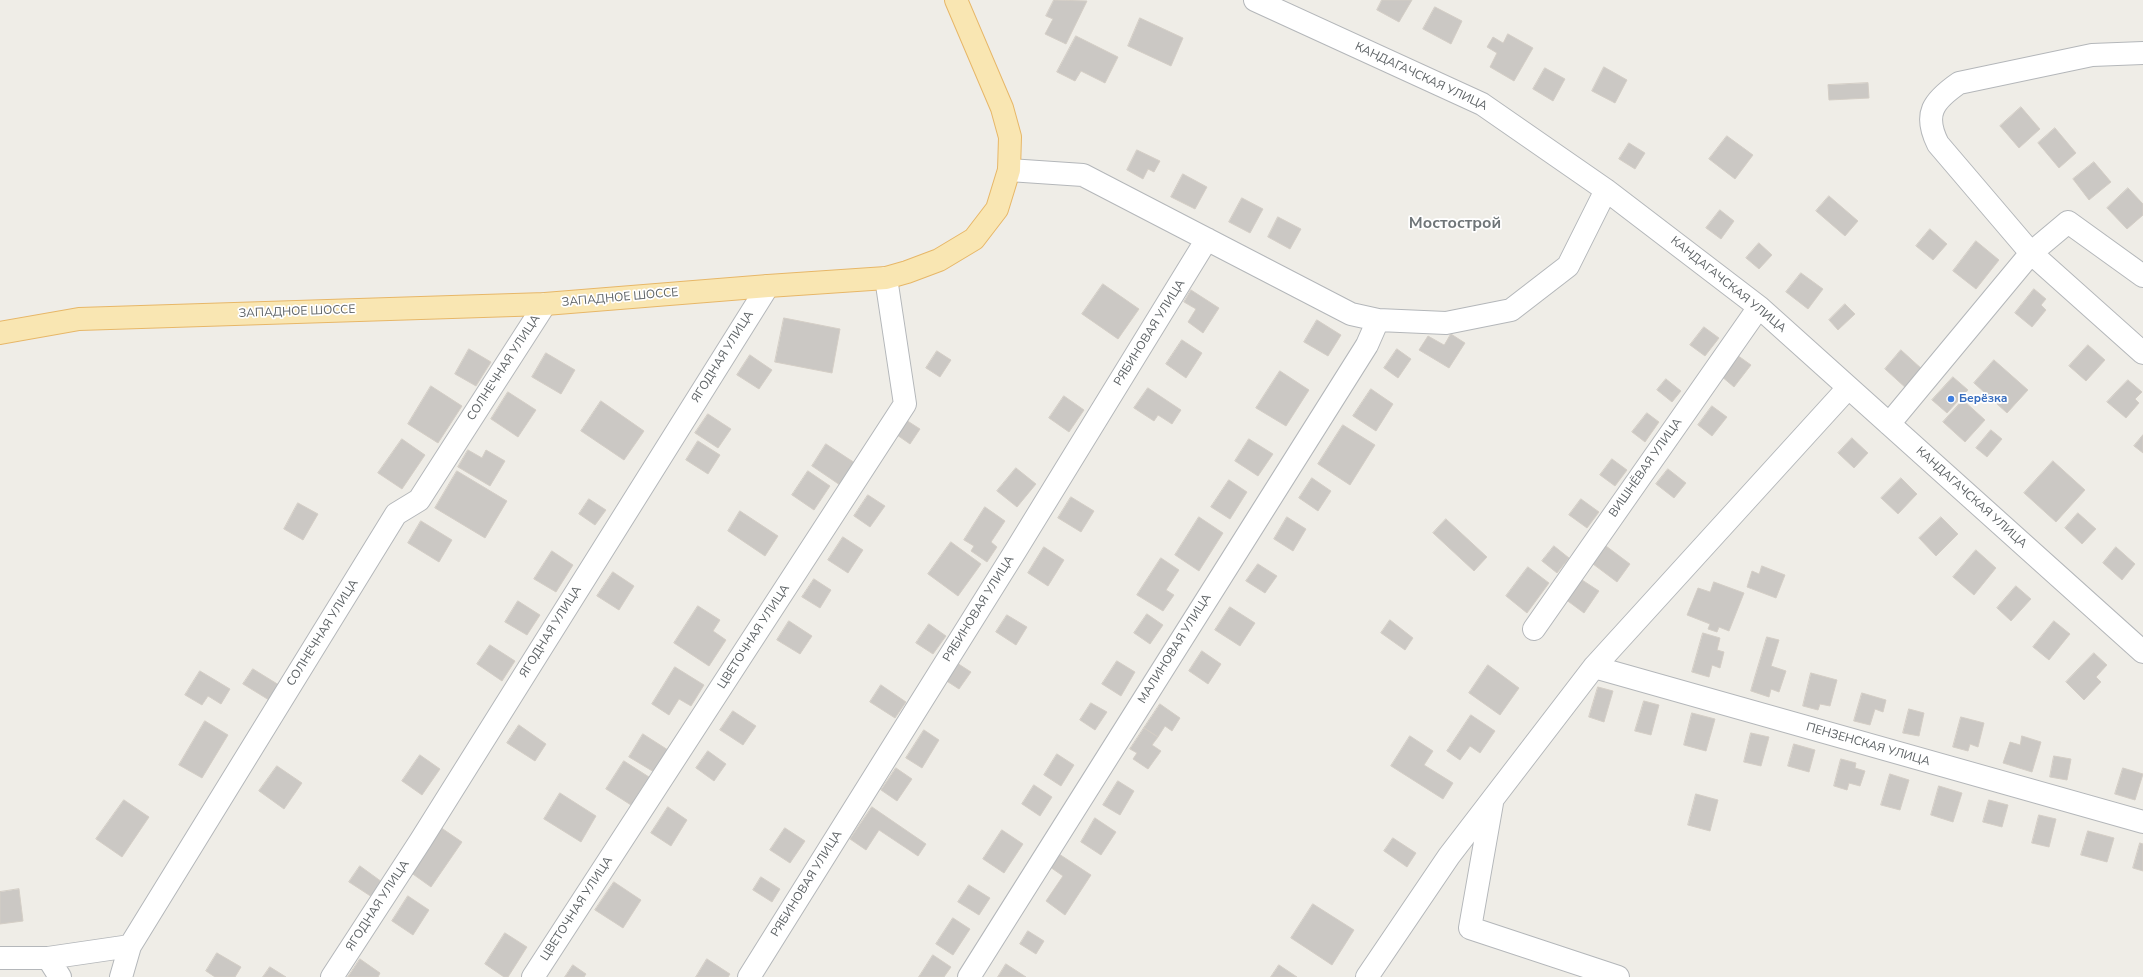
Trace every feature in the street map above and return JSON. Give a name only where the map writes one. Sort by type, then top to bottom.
[{"type":"main road","name":"ЗАПАДНОЕ ШОССЕ","points":[[0,333],[79,319],[545,304],[886,278],[940,260],[974,239],[997,209],[1009,170],[1010,137],[1002,108],[956,0]]},
{"type":"street","name":"КАНДАГАЧСКАЯ УЛИЦА","points":[[1255,0],[1482,104],[1606,190],[1759,307],[2143,652]]},
{"type":"street","points":[[2143,53],[2092,55],[1959,83],[1941,95],[1932,110],[1930,128],[1938,144],[2031,253],[2143,353]]},
{"type":"street","points":[[1009,170],[1083,175],[1351,314],[1378,320],[1446,323],[1510,310],[1568,266],[1606,190]]},
{"type":"street","points":[[1889,424],[2031,253],[2068,222],[2143,276]]},
{"type":"street","name":"РЯБИНОВАЯ УЛИЦА","points":[[749,977],[1016,550],[1208,239]]},
{"type":"street","name":"ЦВЕТОЧНАЯ УЛИЦА","points":[[533,977],[905,404],[886,278]]},
{"type":"street","name":"ЯГОДНАЯ УЛИЦА","points":[[332,977],[426,834],[768,286]]},
{"type":"street","name":"СОЛНЕЧНАЯ УЛИЦА","points":[[121,977],[130,946],[396,514],[419,500],[545,304]]},
{"type":"street","name":"ВИШНЁВАЯ УЛИЦА","points":[[1534,629],[1759,307]]},
{"type":"street","name":"МАЛИНОВАЯ УЛИЦА","points":[[969,977],[1363,352],[1378,320]]},
{"type":"street","points":[[1367,977],[1449,856],[1594,667],[1848,388]]},
{"type":"street","name":"ПЕНЗЕНСКАЯ УЛИЦА","points":[[1594,667],[2143,822]]},
{"type":"street","points":[[1493,800],[1470,928],[1618,977]]},
{"type":"street","points":[[0,958],[48,958],[130,946]]},
{"type":"street","points":[[48,958],[60,977]]},
{"type":"building","points":[[1054,0],[1087,1],[1066,44],[1045,34],[1053,19],[1046,16]]},
{"type":"building","points":[[1382,0],[1412,0],[1399,22],[1377,10]]},
{"type":"building","points":[[1435,7],[1462,21],[1451,44],[1423,29]]},
{"type":"building","points":[[1140,18],[1183,38],[1171,66],[1128,46]]},
{"type":"building","points":[[1508,34],[1533,48],[1514,81],[1490,67],[1497,53],[1487,47],[1493,37],[1503,43]]},
{"type":"building","points":[[1076,36],[1118,57],[1105,83],[1081,71],[1075,81],[1057,72]]},
{"type":"building","points":[[1604,67],[1627,80],[1615,103],[1592,91]]},
{"type":"building","points":[[1545,68],[1565,79],[1553,101],[1533,89]]},
{"type":"building","points":[[1868,83],[1869,98],[1829,100],[1828,85]]},
{"type":"building","points":[[2021,107],[2040,129],[2019,148],[2000,126]]},
{"type":"building","points":[[2055,128],[2076,153],[2059,168],[2038,143]]},
{"type":"building","points":[[1727,136],[1753,155],[1735,179],[1709,159]]},
{"type":"building","points":[[1629,143],[1645,153],[1635,169],[1619,159]]},
{"type":"building","points":[[1137,150],[1160,161],[1154,172],[1148,169],[1143,179],[1127,170]]},
{"type":"building","points":[[2094,162],[2111,182],[2089,200],[2073,179]]},
{"type":"building","points":[[1183,174],[1207,187],[1195,209],[1171,197]]},
{"type":"building","points":[[2128,188],[2143,204],[2143,215],[2127,229],[2107,208]]},
{"type":"building","points":[[1829,196],[1858,221],[1845,236],[1816,211]]},
{"type":"building","points":[[1242,198],[1263,209],[1250,233],[1229,222]]},
{"type":"building","points":[[1720,210],[1734,221],[1721,239],[1706,228]]},
{"type":"building","points":[[1278,217],[1301,229],[1290,249],[1268,237]]},
{"type":"building","points":[[1930,229],[1947,244],[1933,260],[1916,246]]},
{"type":"building","points":[[1976,241],[1999,260],[1976,289],[1953,271]]},
{"type":"building","points":[[1759,243],[1772,255],[1759,269],[1746,258]]},
{"type":"building","points":[[1801,273],[1823,289],[1808,309],[1786,292]]},
{"type":"building","points":[[1103,284],[1139,309],[1118,339],[1082,314]]},
{"type":"building","points":[[2034,289],[2046,299],[2041,305],[2046,310],[2032,327],[2015,313]]},
{"type":"building","points":[[1191,290],[1219,308],[1203,333],[1188,322],[1196,309],[1184,302]]},
{"type":"building","points":[[1845,304],[1855,314],[1838,330],[1829,320]]},
{"type":"building","points":[[784,318],[840,329],[832,373],[775,362]]},
{"type":"building","points":[[1317,320],[1341,335],[1328,356],[1304,342]]},
{"type":"building","points":[[1704,327],[1719,338],[1705,356],[1690,345]]},
{"type":"building","points":[[1451,334],[1465,343],[1449,368],[1419,350],[1428,336],[1444,345]]},
{"type":"building","points":[[1182,340],[1202,353],[1186,378],[1166,364]]},
{"type":"building","points":[[2088,345],[2105,360],[2086,381],[2069,366]]},
{"type":"building","points":[[469,349],[491,362],[476,386],[455,374]]},
{"type":"building","points":[[1397,349],[1411,359],[1398,378],[1384,368]]},
{"type":"building","points":[[1901,350],[1923,370],[1907,389],[1885,369]]},
{"type":"building","points":[[937,351],[951,360],[940,377],[926,368]]},
{"type":"building","points":[[546,353],[575,370],[561,394],[532,377]]},
{"type":"building","points":[[750,355],[772,370],[759,389],[737,375]]},
{"type":"building","points":[[1737,355],[1751,365],[1734,387],[1721,376]]},
{"type":"building","points":[[1994,360],[2028,390],[2007,413],[1974,383]]},
{"type":"building","points":[[1280,371],[1309,390],[1286,426],[1256,408]]},
{"type":"building","points":[[1953,377],[1968,390],[1947,413],[1932,400]]},
{"type":"building","points":[[1666,379],[1681,391],[1672,402],[1657,390]]},
{"type":"building","points":[[2128,380],[2142,392],[2135,399],[2139,403],[2126,418],[2107,402]]},
{"type":"building","points":[[431,386],[462,406],[438,443],[408,424]]},
{"type":"building","points":[[1148,388],[1181,410],[1172,424],[1158,415],[1154,421],[1134,408]]},
{"type":"building","points":[[1371,389],[1393,404],[1376,431],[1353,416]]},
{"type":"building","points":[[508,392],[536,410],[518,437],[491,419]]},
{"type":"building","points":[[1064,396],[1084,410],[1069,432],[1049,418]]},
{"type":"building","points":[[1963,400],[1985,420],[1965,442],[1943,422]]},
{"type":"building","points":[[601,401],[644,431],[624,460],[581,431]]},
{"type":"building","points":[[1712,406],[1727,417],[1712,436],[1698,425]]},
{"type":"building","points":[[1647,413],[1659,422],[1645,442],[1632,432]]},
{"type":"building","points":[[708,414],[731,429],[718,448],[695,433]]},
{"type":"building","points":[[906,420],[920,429],[910,444],[897,435]]},
{"type":"building","points":[[1343,425],[1375,445],[1350,485],[1318,464]]},
{"type":"building","points":[[1991,430],[2002,439],[1987,457],[1976,448]]},
{"type":"building","points":[[2143,435],[2143,453],[2134,446]]},
{"type":"building","points":[[1852,438],[1868,453],[1854,468],[1838,453]]},
{"type":"building","points":[[402,439],[425,455],[402,489],[378,473]]},
{"type":"building","points":[[1249,439],[1273,454],[1258,476],[1235,461]]},
{"type":"building","points":[[698,441],[720,455],[708,474],[686,460]]},
{"type":"building","points":[[826,444],[855,463],[840,485],[812,466]]},
{"type":"building","points":[[468,450],[482,458],[486,450],[505,461],[490,486],[458,467]]},
{"type":"building","points":[[1612,459],[1627,470],[1615,486],[1600,475]]},
{"type":"building","points":[[2053,461],[2085,490],[2056,522],[2024,493]]},
{"type":"building","points":[[1016,468],[1036,484],[1017,507],[997,491]]},
{"type":"building","points":[[1668,469],[1686,483],[1674,498],[1656,484]]},
{"type":"building","points":[[457,471],[507,501],[485,538],[435,508]]},
{"type":"building","points":[[808,471],[830,486],[814,510],[792,495]]},
{"type":"building","points":[[1312,478],[1331,491],[1318,511],[1299,498]]},
{"type":"building","points":[[1901,478],[1917,494],[1898,514],[1881,498]]},
{"type":"building","points":[[1229,480],[1247,492],[1230,519],[1211,507]]},
{"type":"building","points":[[868,495],[885,506],[870,527],[854,516]]},
{"type":"building","points":[[1071,497],[1094,511],[1081,532],[1058,518]]},
{"type":"building","points":[[589,499],[606,510],[595,525],[579,514]]},
{"type":"building","points":[[1581,499],[1599,512],[1587,528],[1569,515]]},
{"type":"building","points":[[298,503],[318,514],[303,540],[284,529]]},
{"type":"building","points":[[985,507],[1005,521],[991,542],[997,547],[987,562],[971,551],[974,546],[964,540]]},
{"type":"building","points":[[740,511],[778,536],[765,556],[728,531]]},
{"type":"building","points":[[2078,513],[2096,529],[2082,544],[2065,528]]},
{"type":"building","points":[[1199,517],[1223,533],[1199,571],[1175,555]]},
{"type":"building","points":[[1287,517],[1306,529],[1293,551],[1274,539]]},
{"type":"building","points":[[1941,517],[1958,534],[1936,556],[1919,538]]},
{"type":"building","points":[[1446,519],[1487,557],[1474,571],[1433,533]]},
{"type":"building","points":[[421,521],[452,540],[439,562],[408,543]]},
{"type":"building","points":[[843,537],[863,550],[848,573],[828,560]]},
{"type":"building","points":[[951,542],[981,564],[958,596],[928,574]]},
{"type":"building","points":[[1554,546],[1569,558],[1557,573],[1542,561]]},
{"type":"building","points":[[1606,546],[1630,564],[1617,582],[1593,564]]},
{"type":"building","points":[[1044,547],[1064,560],[1048,586],[1028,573]]},
{"type":"building","points":[[2116,547],[2135,564],[2122,580],[2103,563]]},
{"type":"building","points":[[1976,550],[1996,568],[1974,595],[1953,577]]},
{"type":"building","points":[[552,551],[573,565],[556,592],[534,579]]},
{"type":"building","points":[[1161,558],[1179,570],[1166,590],[1174,595],[1163,611],[1137,595]]},
{"type":"building","points":[[1258,564],[1277,576],[1265,593],[1246,581]]},
{"type":"building","points":[[1762,566],[1785,575],[1776,598],[1747,587],[1752,571],[1759,574]]},
{"type":"building","points":[[1528,567],[1549,583],[1527,613],[1506,596]]},
{"type":"building","points":[[613,572],[634,586],[619,610],[597,596]]},
{"type":"building","points":[[1579,578],[1599,591],[1584,613],[1565,599]]},
{"type":"building","points":[[814,579],[831,590],[820,608],[802,597]]},
{"type":"building","points":[[1714,582],[1744,593],[1729,631],[1719,627],[1717,632],[1708,629],[1710,624],[1687,615],[1698,588],[1710,592]]},
{"type":"building","points":[[2016,586],[2031,599],[2011,621],[1997,608]]},
{"type":"building","points":[[518,601],[540,615],[527,635],[505,622]]},
{"type":"building","points":[[698,606],[720,620],[713,631],[726,640],[709,666],[674,643]]},
{"type":"building","points":[[1230,607],[1255,623],[1240,646],[1215,630]]},
{"type":"building","points":[[1147,614],[1163,625],[1150,644],[1134,633]]},
{"type":"building","points":[[1007,615],[1027,627],[1016,645],[996,632]]},
{"type":"building","points":[[1390,620],[1413,638],[1405,650],[1381,633]]},
{"type":"building","points":[[789,621],[812,636],[800,654],[777,640]]},
{"type":"building","points":[[2054,621],[2070,634],[2049,660],[2033,647]]},
{"type":"building","points":[[929,624],[946,636],[933,654],[916,643]]},
{"type":"building","points":[[1703,633],[1720,638],[1717,650],[1724,652],[1720,668],[1712,665],[1709,677],[1692,672]]},
{"type":"building","points":[[1767,637],[1779,640],[1771,666],[1786,671],[1779,692],[1771,689],[1769,697],[1751,691]]},
{"type":"building","points":[[490,645],[515,661],[502,681],[477,664]]},
{"type":"building","points":[[1202,651],[1221,664],[1208,684],[1189,671]]},
{"type":"building","points":[[2094,653],[2107,665],[2096,677],[2101,682],[2084,700],[2066,682]]},
{"type":"building","points":[[1117,661],[1135,672],[1121,696],[1102,684]]},
{"type":"building","points":[[957,663],[971,672],[959,689],[945,680]]},
{"type":"building","points":[[1488,665],[1519,688],[1500,715],[1469,693]]},
{"type":"building","points":[[675,667],[704,685],[691,706],[679,699],[669,715],[652,704]]},
{"type":"building","points":[[253,669],[279,685],[269,700],[243,684]]},
{"type":"building","points":[[200,671],[230,689],[221,704],[208,696],[202,705],[185,695]]},
{"type":"building","points":[[1811,673],[1837,680],[1830,706],[1820,704],[1818,710],[1803,706]]},
{"type":"building","points":[[881,685],[906,702],[895,718],[870,702]]},
{"type":"building","points":[[1598,687],[1613,691],[1604,722],[1589,717]]},
{"type":"building","points":[[1862,693],[1886,700],[1883,712],[1875,709],[1870,725],[1854,721]]},
{"type":"building","points":[[1644,701],[1659,705],[1651,735],[1635,731]]},
{"type":"building","points":[[1091,703],[1107,712],[1095,730],[1080,720]]},
{"type":"building","points":[[1160,704],[1180,718],[1172,731],[1165,726],[1158,737],[1144,728]]},
{"type":"building","points":[[1909,709],[1924,713],[1919,736],[1903,733]]},
{"type":"building","points":[[733,711],[756,726],[743,745],[720,730]]},
{"type":"building","points":[[1692,713],[1715,719],[1706,751],[1684,745]]},
{"type":"building","points":[[1471,715],[1495,731],[1480,753],[1470,746],[1460,760],[1447,751]]},
{"type":"building","points":[[1961,717],[1984,723],[1978,747],[1970,744],[1968,751],[1953,747]]},
{"type":"building","points":[[205,721],[228,735],[202,778],[179,765]]},
{"type":"building","points":[[519,725],[546,744],[535,761],[507,743]]},
{"type":"building","points":[[1144,728],[1158,737],[1152,745],[1161,751],[1148,769],[1133,759],[1137,753],[1130,749]]},
{"type":"building","points":[[924,730],[939,740],[922,768],[906,758]]},
{"type":"building","points":[[1751,733],[1769,737],[1761,766],[1744,762]]},
{"type":"building","points":[[643,734],[668,750],[654,772],[629,757]]},
{"type":"building","points":[[1410,736],[1433,751],[1424,765],[1453,783],[1443,799],[1391,766]]},
{"type":"building","points":[[2022,736],[2041,742],[2032,772],[2003,763],[2010,742],[2020,745]]},
{"type":"building","points":[[1794,744],[1815,750],[1809,772],[1788,766]]},
{"type":"building","points":[[708,751],[726,764],[714,781],[696,768]]},
{"type":"building","points":[[1057,754],[1074,765],[1061,786],[1044,775]]},
{"type":"building","points":[[420,755],[440,769],[422,795],[402,781]]},
{"type":"building","points":[[2054,756],[2071,759],[2067,780],[2050,777]]},
{"type":"building","points":[[1841,759],[1856,763],[1855,768],[1865,771],[1860,786],[1849,783],[1847,790],[1834,786]]},
{"type":"building","points":[[624,761],[649,777],[631,805],[606,789]]},
{"type":"building","points":[[277,766],[302,783],[284,809],[259,791]]},
{"type":"building","points":[[896,768],[912,779],[897,801],[881,790]]},
{"type":"building","points":[[2123,768],[2143,774],[2135,800],[2115,794]]},
{"type":"building","points":[[1890,774],[1909,780],[1900,810],[1881,805]]},
{"type":"building","points":[[1118,781],[1134,791],[1120,815],[1103,805]]},
{"type":"building","points":[[1034,785],[1052,797],[1040,816],[1022,804]]},
{"type":"building","points":[[1939,786],[1962,793],[1953,822],[1931,815]]},
{"type":"building","points":[[560,793],[596,816],[581,842],[544,819]]},
{"type":"building","points":[[1696,794],[1718,800],[1710,831],[1688,825]]},
{"type":"building","points":[[124,800],[149,817],[122,857],[96,839]]},
{"type":"building","points":[[1989,800],[2008,805],[2002,827],[1983,822]]},
{"type":"building","points":[[668,807],[687,820],[671,846],[651,833]]},
{"type":"building","points":[[872,807],[926,844],[918,856],[879,830],[866,850],[850,839]]},
{"type":"building","points":[[2039,815],[2056,819],[2049,847],[2032,843]]},
{"type":"building","points":[[1095,818],[1116,832],[1101,855],[1081,842]]},
{"type":"building","points":[[440,827],[462,842],[431,887],[410,872]]},
{"type":"building","points":[[785,828],[805,841],[790,863],[770,850]]},
{"type":"building","points":[[1002,830],[1023,844],[1004,873],[983,859]]},
{"type":"building","points":[[2088,831],[2114,838],[2107,862],[2081,855]]},
{"type":"building","points":[[1393,838],[1416,853],[1407,867],[1384,851]]},
{"type":"building","points":[[2140,843],[2143,844],[2143,871],[2133,868]]},
{"type":"building","points":[[1059,854],[1091,875],[1065,915],[1046,901],[1063,876],[1050,867]]},
{"type":"building","points":[[360,866],[382,882],[372,897],[349,882]]},
{"type":"building","points":[[761,877],[780,889],[772,902],[753,890]]},
{"type":"building","points":[[614,882],[641,900],[623,928],[595,910]]},
{"type":"building","points":[[969,885],[990,898],[979,915],[958,902]]},
{"type":"building","points":[[19,889],[23,921],[0,924],[0,892]]},
{"type":"building","points":[[408,896],[429,910],[413,935],[392,921]]},
{"type":"building","points":[[1313,904],[1354,930],[1332,965],[1291,938]]},
{"type":"building","points":[[953,918],[970,929],[953,955],[936,944]]},
{"type":"building","points":[[1028,931],[1044,941],[1036,954],[1020,944]]},
{"type":"building","points":[[505,933],[527,947],[508,977],[504,977],[485,964]]},
{"type":"building","points":[[217,953],[241,967],[235,977],[215,977],[206,971]]},
{"type":"building","points":[[933,955],[951,967],[944,977],[919,977]]},
{"type":"building","points":[[360,959],[380,973],[378,977],[348,977]]},
{"type":"building","points":[[707,959],[730,974],[728,977],[696,977]]},
{"type":"building","points":[[1006,964],[1026,977],[998,977]]},
{"type":"building","points":[[573,965],[586,974],[584,977],[565,977]]},
{"type":"building","points":[[1279,965],[1297,977],[1271,977]]},
{"type":"building","points":[[270,967],[286,977],[263,977]]},
{"type":"place","name":"Берёзка","points":[[1951,399]]},
{"type":"district","name":"Мостострой","points":[[1455,224]]}]
